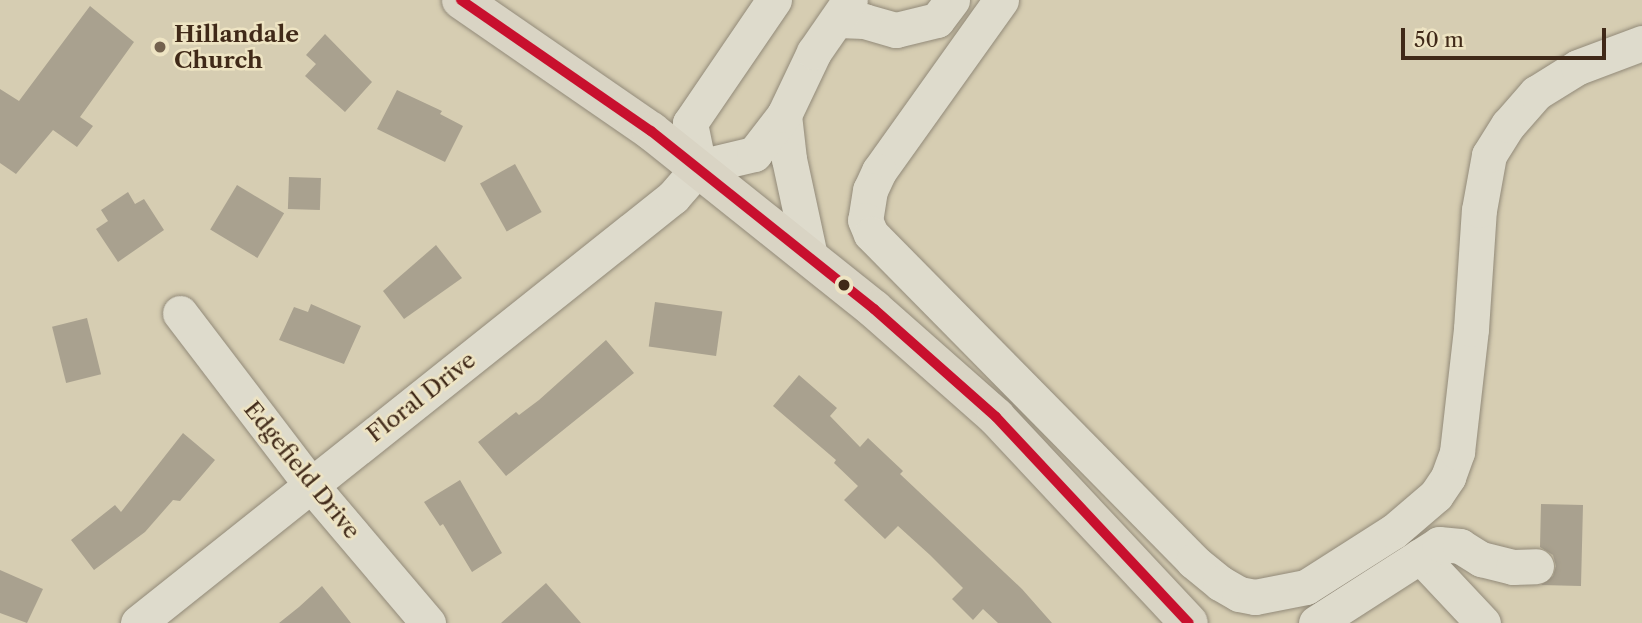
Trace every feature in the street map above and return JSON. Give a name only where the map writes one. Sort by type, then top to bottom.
[{"type":"main road","points":[[461,0],[699,167],[810,256],[996,417],[1189,623]]},
{"type":"street","points":[[774,0],[690,123],[699,167],[754,155],[784,115],[814,52],[844,10],[864,21],[897,30],[937,20],[952,0]]},
{"type":"street","points":[[1001,0],[879,171],[870,190],[866,220],[871,234],[1193,561],[1220,583],[1239,594],[1255,597],[1306,587],[1394,531],[1442,486],[1457,452],[1471,329],[1479,210],[1489,155],[1508,125],[1536,93],[1578,67],[1642,43]]},
{"type":"street","points":[[784,115],[789,159],[810,256]]},
{"type":"street","name":"Floral Drive","points":[[138,623],[673,197],[699,167]]},
{"type":"street","name":"Edgefield Drive","points":[[180,313],[311,485],[428,623]]},
{"type":"street","points":[[1317,623],[1439,544],[1460,546],[1481,559],[1513,567],[1536,566]]},
{"type":"street","points":[[1420,556],[1476,616],[1498,563]]},
{"type":"building","points":[[90,6],[134,42],[80,117],[93,126],[77,147],[53,130],[16,174],[0,163],[0,89],[19,101]]},
{"type":"building","points":[[325,34],[372,82],[345,112],[305,76],[316,64],[306,55]]},
{"type":"building","points":[[397,90],[442,111],[440,114],[463,126],[445,162],[377,129]]},
{"type":"building","points":[[515,164],[542,212],[507,231],[480,183]]},
{"type":"building","points":[[289,177],[321,178],[320,210],[288,209]]},
{"type":"building","points":[[237,185],[284,213],[257,258],[210,230]]},
{"type":"building","points":[[128,192],[135,204],[144,199],[164,230],[118,262],[96,229],[108,221],[101,210]]},
{"type":"building","points":[[436,245],[462,278],[404,319],[383,291]]},
{"type":"building","points":[[655,302],[722,311],[716,356],[649,347]]},
{"type":"building","points":[[311,304],[361,326],[344,364],[279,340],[294,307],[308,312]]},
{"type":"building","points":[[87,318],[101,374],[66,383],[52,327]]},
{"type":"building","points":[[606,340],[634,373],[506,476],[478,442],[516,412],[519,415],[539,400]]},
{"type":"building","points":[[799,375],[837,408],[830,416],[860,447],[868,438],[903,471],[900,474],[1022,589],[1052,623],[998,623],[983,609],[973,620],[952,599],[963,588],[930,555],[898,526],[885,539],[844,500],[858,486],[834,463],[836,460],[773,406]]},
{"type":"building","points":[[183,433],[215,460],[180,501],[173,500],[145,532],[94,570],[71,540],[115,505],[121,512]]},
{"type":"building","points":[[460,480],[502,553],[472,572],[443,524],[440,526],[424,502]]},
{"type":"building","points":[[1541,504],[1583,505],[1581,586],[1541,585],[1553,576],[1556,566],[1553,555],[1540,547]]},
{"type":"building","points":[[0,570],[43,589],[27,623],[0,613]]},
{"type":"building","points":[[546,583],[581,623],[501,623]]},
{"type":"building","points":[[322,586],[351,623],[279,623],[299,607]]},
{"type":"transit line","points":[[461,0],[651,131],[874,309],[996,417],[1189,623]]},
{"type":"place","name":"Hillandale Church","points":[[160,47]]}]
